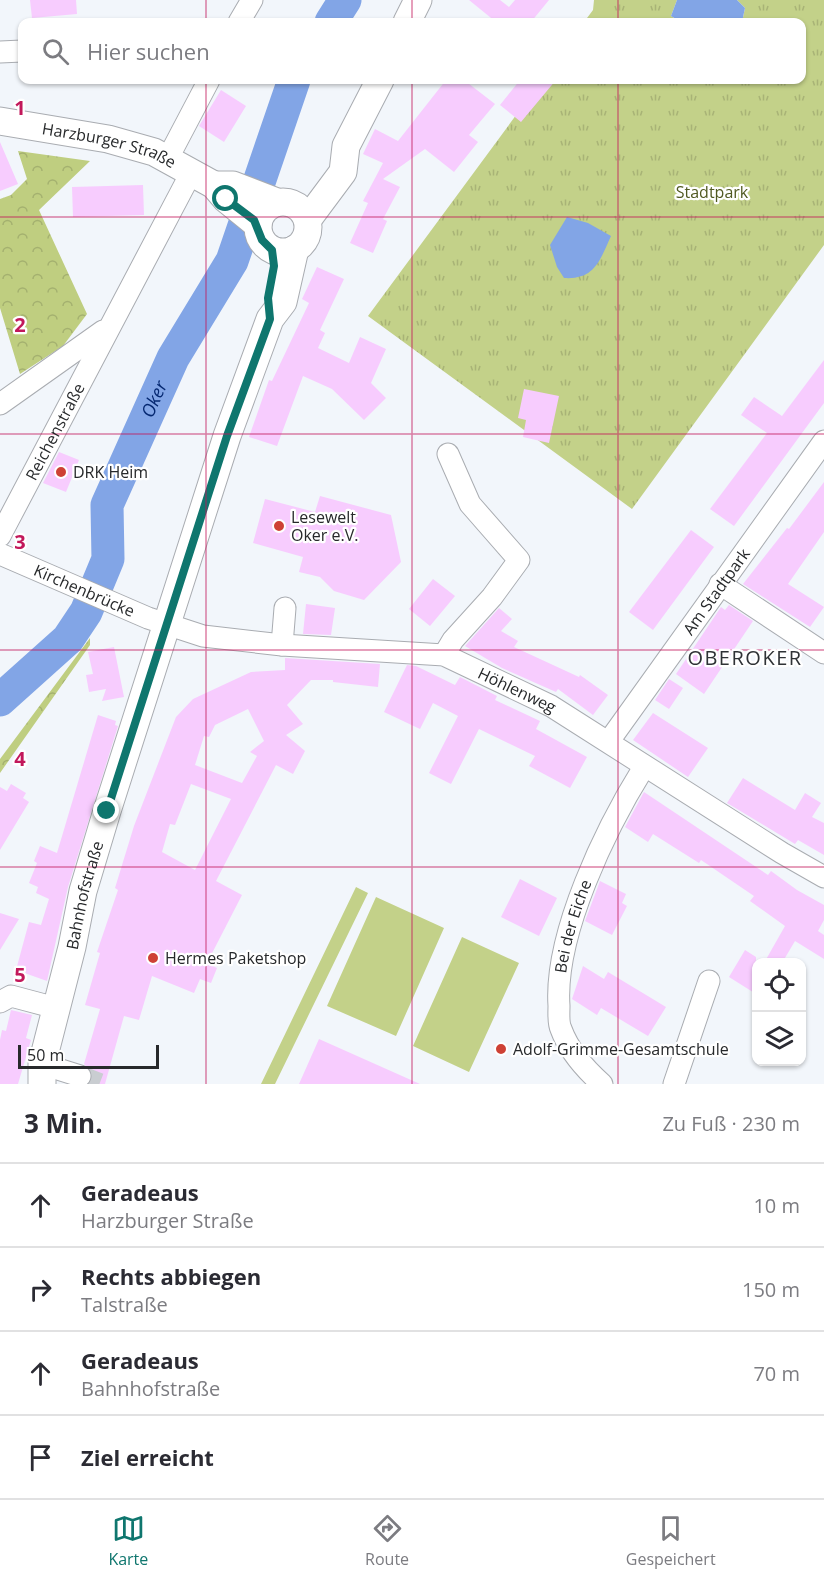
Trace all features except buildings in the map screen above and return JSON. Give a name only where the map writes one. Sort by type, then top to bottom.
[{"type":"main road","points":[[409,18],[418,0]]},
{"type":"main road","points":[[286,206],[307,236],[284,249],[262,240],[256,223],[262,212],[286,206],[304,192],[346,146],[378,84]]},
{"type":"main road","name":"Harzburger Straße","points":[[0,121],[139,146],[168,158],[216,186],[256,223]]},
{"type":"main road","name":"Harzburger Straße","points":[[216,186],[233,185],[286,206]]},
{"type":"main road","name":"Bahnhofstraße","points":[[39,1077],[86,879],[227,436],[270,319],[283,302],[284,249]]},
{"type":"street","points":[[241,18],[252,0]]},
{"type":"street","points":[[0,52],[18,51]]},
{"type":"street","points":[[168,158],[207,84]]},
{"type":"street","name":"Reichenstraße","points":[[0,536],[191,173]]},
{"type":"street","name":"Reichenstraße","points":[[0,404],[108,327]]},
{"type":"street","name":"Am Stadtpark","points":[[609,741],[824,441]]},
{"type":"street","points":[[444,655],[453,640],[492,597],[519,560],[470,504],[448,453]]},
{"type":"street","name":"Kirchenbrücke","points":[[0,554],[168,626]]},
{"type":"street","points":[[720,584],[824,653]]},
{"type":"street","points":[[282,645],[285,608]]},
{"type":"street","name":"Höhlenweg","points":[[168,626],[203,636],[282,645],[444,655],[551,706],[609,741],[644,767],[824,877]]},
{"type":"street","name":"Bei der Eiche","points":[[602,1084],[583,1068],[560,1028],[557,985],[567,936],[589,876],[608,829],[644,767]]},
{"type":"street","points":[[674,1084],[709,981]]},
{"type":"street","points":[[0,1002],[11,996],[56,1008]]},
{"type":"street","points":[[39,1077],[80,1076]]},
{"type":"green space","points":[[594,0],[677,0],[671,16],[674,18],[587,18],[593,10]]},
{"type":"green space","name":"Stadtpark","points":[[737,0],[824,0],[824,245],[632,509],[368,316],[539,84],[806,84],[806,18],[743,18],[745,8]]},
{"type":"green space","points":[[18,151],[90,161],[39,210],[87,314],[63,346],[20,374],[0,308],[0,199],[11,195],[27,179]]},
{"type":"green space","points":[[90,638],[90,645],[0,773],[0,759]]},
{"type":"green space","points":[[356,887],[368,893],[275,1084],[261,1084]]},
{"type":"green space","points":[[376,897],[444,928],[396,1036],[327,1006]]},
{"type":"green space","points":[[462,937],[519,963],[469,1072],[413,1046]]},
{"type":"water","points":[[677,0],[737,0],[745,8],[743,18],[674,18],[671,16]]},
{"type":"water","points":[[567,217],[588,223],[611,236],[595,267],[583,276],[574,278],[564,278],[557,267],[550,245]]},
{"type":"waterway","name":"Oker","points":[[334,18],[345,0]]},
{"type":"waterway","name":"Oker","points":[[0,700],[68,639],[86,612],[108,559],[107,505],[173,358],[232,261],[293,84]]},
{"type":"tunnel","points":[[80,1076],[101,1084]]},
{"type":"place","name":"DRK Heim","points":[[61,472]]},
{"type":"place","name":"Lesewelt Oker e.V.","points":[[279,526]]},
{"type":"place","name":"Hermes Paketshop","points":[[153,958]]},
{"type":"place","name":"Adolf-Grimme-Gesamtschule","points":[[501,1049]]},
{"type":"district","name":"OBEROKER","points":[[745,658]]},
{"type":"route","points":[[107,811],[227,436],[270,319],[268,298],[274,266],[272,250],[262,240],[258,225],[254,220],[226,199]]}]
